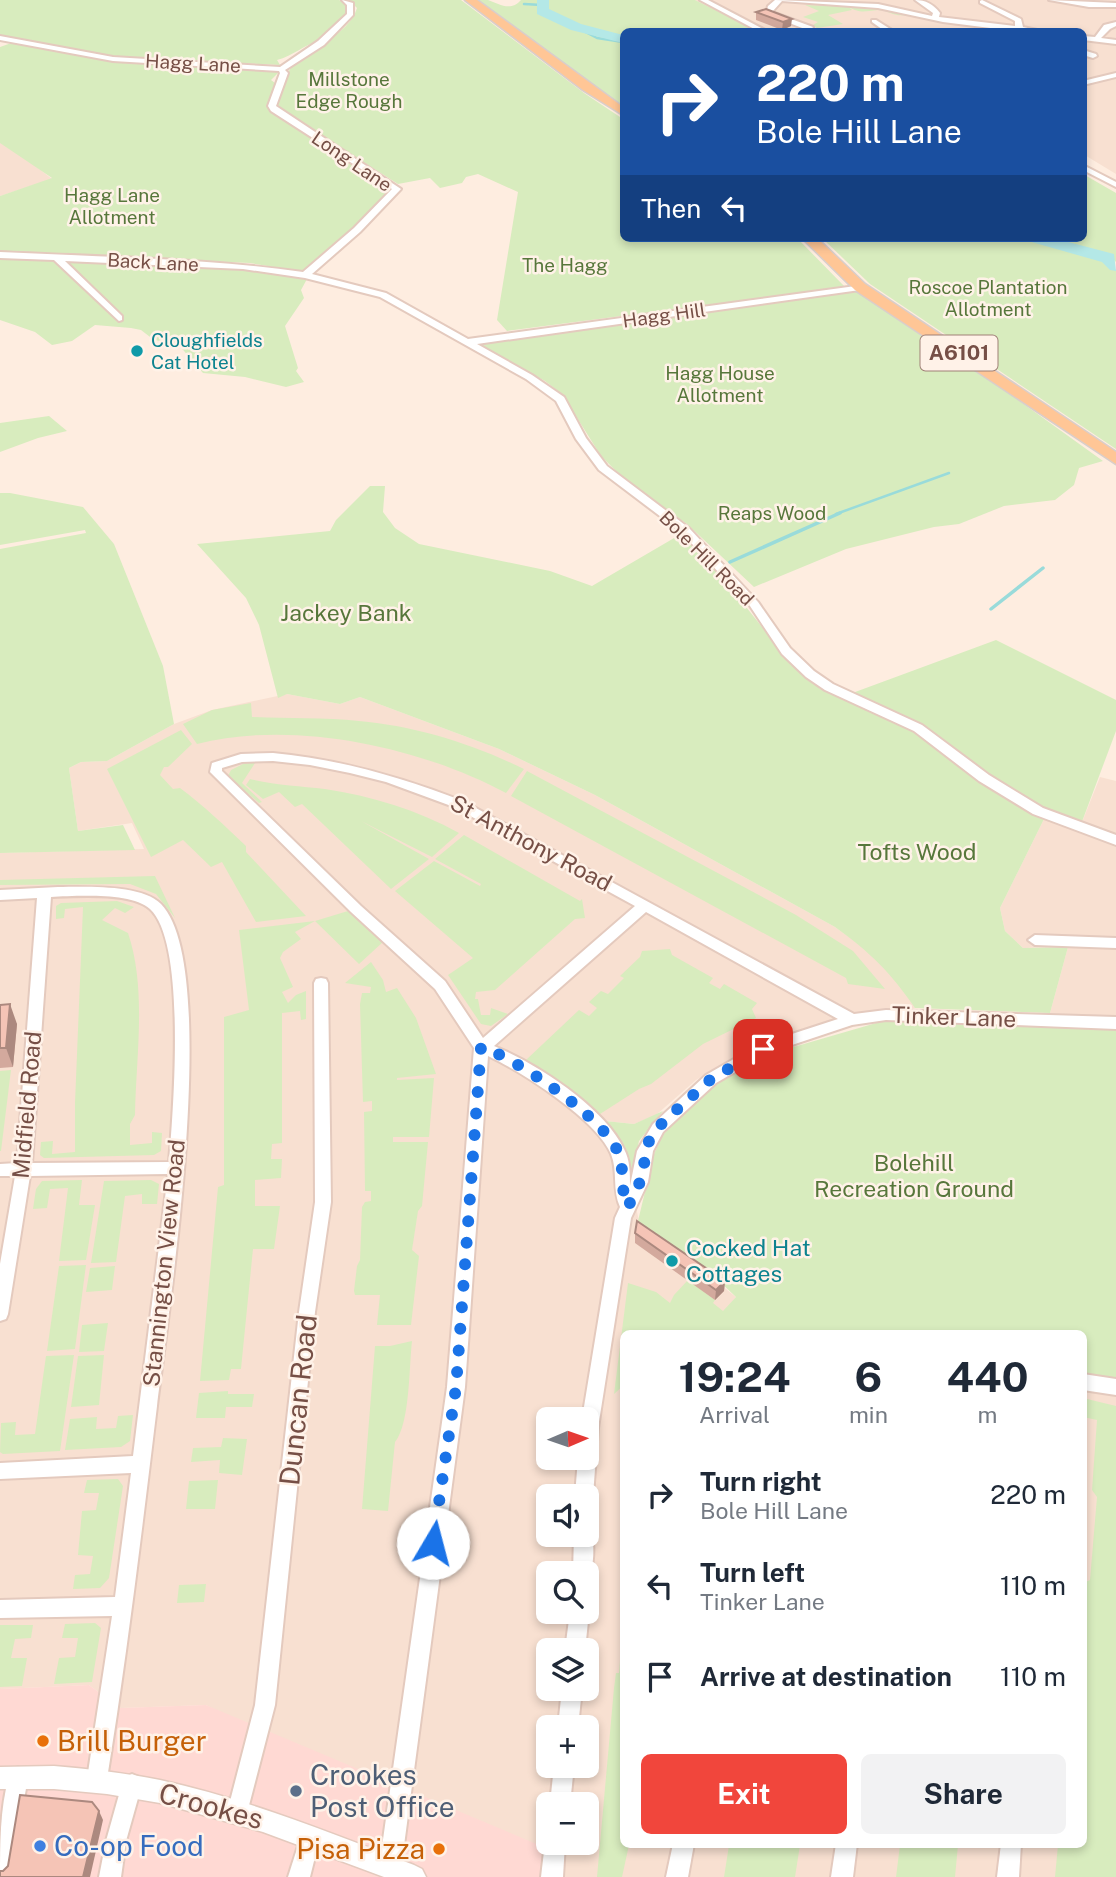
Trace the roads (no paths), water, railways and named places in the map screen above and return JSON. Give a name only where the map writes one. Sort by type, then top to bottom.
[{"type":"main road","points":[[470,0],[620,110]]},
{"type":"main road","name":"A6101","points":[[813,242],[860,287],[1116,459]]},
{"type":"street","points":[[281,69],[321,43],[350,15],[351,4],[345,0]]},
{"type":"street","points":[[703,0],[758,28]]},
{"type":"street","points":[[779,0],[771,6],[768,13],[807,28]]},
{"type":"street","points":[[785,0],[878,6],[935,19],[1019,28],[1019,20],[982,2]]},
{"type":"street","points":[[918,0],[933,8],[937,13],[935,19]]},
{"type":"street","points":[[1052,0],[1089,5],[1116,5]]},
{"type":"street","points":[[874,21],[885,28]]},
{"type":"street","points":[[972,23],[972,28]]},
{"type":"street","points":[[1096,40],[1107,27],[1114,24]]},
{"type":"street","name":"Hagg Lane","points":[[0,38],[113,59],[281,69]]},
{"type":"street","points":[[1087,39],[1116,42]]},
{"type":"street","points":[[1087,54],[1093,56]]},
{"type":"street","name":"Long Lane","points":[[281,69],[284,73],[272,106],[274,109],[397,189],[357,230],[305,275]]},
{"type":"street","points":[[1087,82],[1116,75]]},
{"type":"street","points":[[1087,169],[1116,185]]},
{"type":"street","name":"Back Lane","points":[[0,255],[243,266],[305,275]]},
{"type":"street","points":[[55,257],[119,318]]},
{"type":"street","name":"Bole Hill Road","points":[[305,275],[383,295],[529,377],[560,399],[589,451],[603,468],[685,530],[754,604],[786,651],[810,674],[829,687],[918,728],[984,778],[1038,811],[1116,840]]},
{"type":"street","name":"Hagg Hill","points":[[468,342],[860,287]]},
{"type":"street","name":"St Anthony Road","points":[[481,1047],[440,985],[356,909],[227,783],[216,772],[216,766],[240,759],[276,758],[315,762],[397,781],[438,794],[483,815],[852,1020]]},
{"type":"street","name":"Midfield Road","points":[[0,1314],[24,1170],[44,894]]},
{"type":"street","name":"Stannington View Road","points":[[0,895],[132,894],[148,901],[160,912],[172,941],[181,1016],[182,1059],[175,1168],[142,1464],[97,1779]]},
{"type":"street","points":[[390,1868],[456,1387],[481,1047],[644,906]]},
{"type":"street","points":[[1035,940],[1116,943]]},
{"type":"street","name":"Duncan Road","points":[[237,1813],[265,1704],[307,1312],[323,1202],[321,983]]},
{"type":"street","name":"Tinker Lane","points":[[584,1484],[589,1428],[623,1218],[640,1182],[649,1141],[663,1122],[692,1094],[722,1071],[754,1053],[852,1020],[905,1013],[1116,1023]]},
{"type":"street","points":[[481,1047],[496,1051],[535,1074],[600,1127],[611,1139],[622,1163],[624,1200],[628,1207]]},
{"type":"street","points":[[0,1170],[175,1168]]},
{"type":"street","points":[[1087,1383],[1116,1387]]},
{"type":"street","points":[[0,1471],[142,1464]]},
{"type":"street","points":[[0,1609],[123,1606]]},
{"type":"street","points":[[0,1874],[9,1777]]},
{"type":"street","name":"Crookes","points":[[9,1777],[97,1779],[132,1784],[237,1813],[310,1837],[414,1877]]},
{"type":"street","points":[[110,1877],[116,1841],[132,1784]]},
{"type":"street","points":[[299,1877],[310,1837]]},
{"type":"street","points":[[677,1877],[683,1848]]},
{"type":"street","points":[[842,1877],[846,1848]]},
{"type":"street","points":[[1008,1877],[1011,1848]]},
{"type":"street","points":[[552,1877],[554,1855]]},
{"type":"waterway","points":[[543,0],[542,11],[576,27],[620,38]]},
{"type":"waterway","points":[[524,4],[542,5]]},
{"type":"waterway","points":[[574,26],[597,38],[620,42]]},
{"type":"waterway","points":[[1049,242],[1108,258],[1116,266]]},
{"type":"waterway","points":[[836,514],[949,473]]},
{"type":"waterway","points":[[730,562],[840,513]]},
{"type":"waterway","points":[[991,609],[1043,568]]},
{"type":"place","name":"Cloughfields Cat Hotel","points":[[137,351]]},
{"type":"place","name":"Cocked Hat Cottages","points":[[672,1261]]},
{"type":"place","name":"Brill Burger","points":[[43,1741]]},
{"type":"place","name":"Crookes Post Office","points":[[296,1791]]},
{"type":"place","name":"Co-op Food","points":[[40,1846]]},
{"type":"place","name":"Pisa Pizza","points":[[439,1849]]},
{"type":"park label","name":"Millstone Edge Rough","points":[[349,90]]},
{"type":"park label","name":"Hagg Lane Allotment","points":[[112,206]]},
{"type":"park label","name":"The Hagg","points":[[565,265]]},
{"type":"park label","name":"Roscoe Plantation Allotment","points":[[988,298]]},
{"type":"park label","name":"Hagg House Allotment","points":[[720,384]]},
{"type":"park label","name":"Reaps Wood","points":[[772,513]]},
{"type":"park label","name":"Jackey Bank","points":[[346,613]]},
{"type":"park label","name":"Tofts Wood","points":[[917,852]]},
{"type":"park label","name":"Bolehill Recreation Ground","points":[[914,1176]]}]
